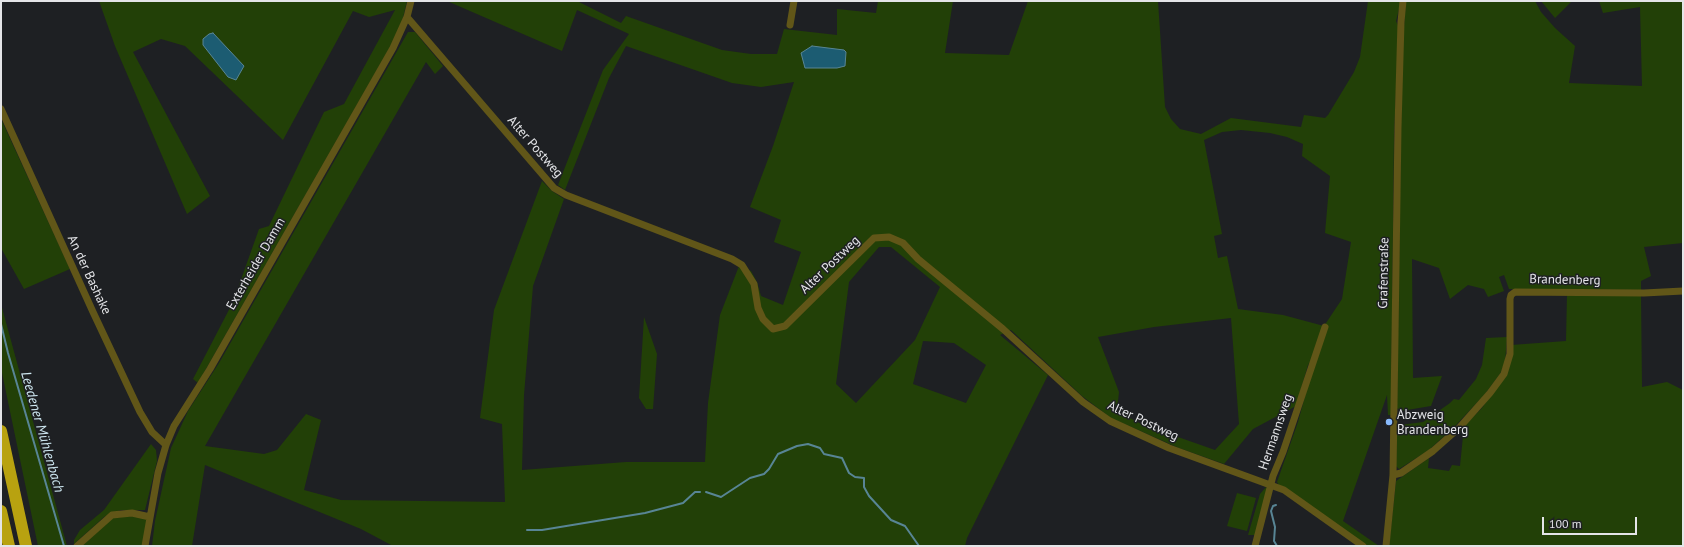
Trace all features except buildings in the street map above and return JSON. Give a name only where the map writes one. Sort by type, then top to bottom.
[{"type":"highway","points":[[1,431],[26,543]]},
{"type":"highway","points":[[1,511],[9,545]]},
{"type":"street","name":"Exterheider Damm","points":[[145,546],[158,473],[166,445],[174,426],[210,370],[390,54],[407,17],[411,1]]},
{"type":"street","points":[[790,25],[794,1]]},
{"type":"street","name":"Grafenstraße","points":[[1386,546],[1393,475],[1398,127],[1403,1]]},
{"type":"street","name":"Alter Postweg","points":[[407,17],[554,188],[566,195],[732,259],[742,265],[754,284],[758,308],[762,320],[773,329],[785,326],[874,238],[889,237],[903,243],[918,259],[1003,329],[1083,402],[1110,421],[1170,448],[1284,490],[1363,546]]},
{"type":"street","name":"An der Bashake","points":[[1,109],[140,412],[152,432],[166,445]]},
{"type":"street","name":"Brandenberg","points":[[1393,475],[1401,473],[1433,452],[1458,428],[1490,393],[1504,374],[1510,354],[1511,294],[1515,292],[1644,293],[1683,290]]},
{"type":"street","name":"Hermannsweg","points":[[1255,546],[1274,476],[1325,327]]},
{"type":"street","points":[[77,546],[112,515],[132,513],[150,517]]},
{"type":"green space","points":[[99,1],[407,1],[402,22],[390,47],[198,383],[193,379],[233,302],[259,229],[269,226],[324,112],[344,104],[395,10],[369,17],[353,11],[283,140],[185,46],[161,39],[133,52],[210,196],[187,214],[115,46]]},
{"type":"green space","points":[[447,1],[577,1],[621,23],[626,16],[722,50],[751,54],[777,54],[784,29],[837,35],[837,9],[876,13],[878,1],[953,1],[945,53],[1009,55],[1028,1],[1158,1],[1165,107],[1171,119],[1180,129],[1201,134],[1231,118],[1301,127],[1304,115],[1325,118],[1354,72],[1360,57],[1368,1],[1401,1],[1396,21],[1399,28],[1394,134],[1391,415],[1388,415],[1387,395],[1343,521],[1379,546],[1367,546],[1280,487],[1277,482],[1298,422],[1317,352],[1308,365],[1296,406],[1253,429],[1224,464],[1179,448],[1111,418],[1082,396],[1011,330],[1000,335],[1048,375],[967,538],[965,546],[393,546],[361,529],[205,465],[192,546],[152,546],[155,521],[171,448],[188,411],[219,363],[408,32],[415,32],[443,66],[435,74],[426,62],[205,446],[264,454],[277,450],[306,414],[321,420],[304,490],[341,500],[505,502],[502,424],[480,418],[494,310],[542,181],[552,191],[564,199],[533,286],[524,395],[522,470],[626,462],[705,462],[708,403],[720,315],[739,266],[751,271],[757,282],[761,296],[783,305],[801,252],[774,242],[781,220],[750,207],[773,146],[794,82],[761,87],[732,83],[626,46],[609,78],[565,190],[558,185],[603,70],[629,34],[577,10],[562,51]],"holes":[[[1241,130],[1270,133],[1287,137],[1303,144],[1302,156],[1330,176],[1325,233],[1351,242],[1342,299],[1324,326],[1283,315],[1238,309],[1227,256],[1218,258],[1214,236],[1222,234],[1204,140],[1222,132]],[[879,247],[891,247],[940,287],[915,340],[856,403],[836,384],[849,282]],[[1231,318],[1239,424],[1215,450],[1141,424],[1117,411],[1119,392],[1098,337],[1154,327]],[[923,341],[954,343],[986,365],[966,403],[913,384]]]},
{"type":"green space","points":[[1406,1],[1535,1],[1541,12],[1555,28],[1575,46],[1569,83],[1642,86],[1640,7],[1603,13],[1599,1],[1683,1],[1683,243],[1644,247],[1651,276],[1641,281],[1641,290],[1509,289],[1504,275],[1499,277],[1504,291],[1488,297],[1484,289],[1468,285],[1450,299],[1439,268],[1412,259],[1413,378],[1442,376],[1431,406],[1401,411],[1397,408],[1397,403],[1402,52]]},
{"type":"green space","points":[[1541,1],[1572,1],[1555,18]]},
{"type":"green space","points":[[1,119],[70,269],[24,289],[1,248]]},
{"type":"green space","points":[[1567,294],[1641,295],[1642,387],[1667,382],[1683,390],[1683,546],[1389,546],[1396,481],[1429,458],[1428,468],[1449,471],[1452,465],[1460,466],[1464,426],[1481,409],[1506,375],[1511,345],[1566,341]]},
{"type":"green space","points":[[1,304],[67,546],[38,546],[1,368]]},
{"type":"green space","points":[[644,317],[657,354],[653,409],[646,409],[639,398]]},
{"type":"green space","points":[[1507,337],[1505,363],[1500,374],[1485,394],[1456,425],[1429,450],[1399,469],[1396,466],[1397,429],[1400,425],[1423,422],[1454,399],[1459,400],[1476,379],[1482,365],[1486,338]]},
{"type":"green space","points":[[151,444],[156,450],[157,461],[145,510],[121,510],[111,513],[104,517],[74,544],[74,540],[80,530],[104,510]]},
{"type":"green space","points":[[1266,487],[1268,490],[1255,535],[1248,535],[1260,494]]},
{"type":"green space","points":[[1237,493],[1256,498],[1247,531],[1227,526]]},
{"type":"green space","points":[[132,516],[147,518],[143,546],[82,546],[112,518]]},
{"type":"water","points":[[213,33],[244,66],[236,80],[228,77],[203,45],[203,39],[209,34]]},
{"type":"water","points":[[812,46],[844,50],[846,52],[845,66],[837,68],[805,68],[801,53]]},
{"type":"waterway","name":"Leedener Mühlenbach","points":[[1,324],[64,546]]},
{"type":"waterway","points":[[706,492],[721,497],[750,478],[764,474],[769,469],[778,454],[797,446],[808,444],[820,448],[824,454],[842,458],[849,473],[855,477],[864,478],[864,487],[869,496],[891,520],[905,526],[919,546]]},
{"type":"waterway","points":[[527,530],[542,530],[645,513],[683,503],[695,492],[700,492]]},
{"type":"waterway","points":[[1276,505],[1273,506],[1271,511],[1275,527],[1274,541],[1277,546]]},
{"type":"place","name":"Abzweig Brandenberg","points":[[1389,422]]}]
